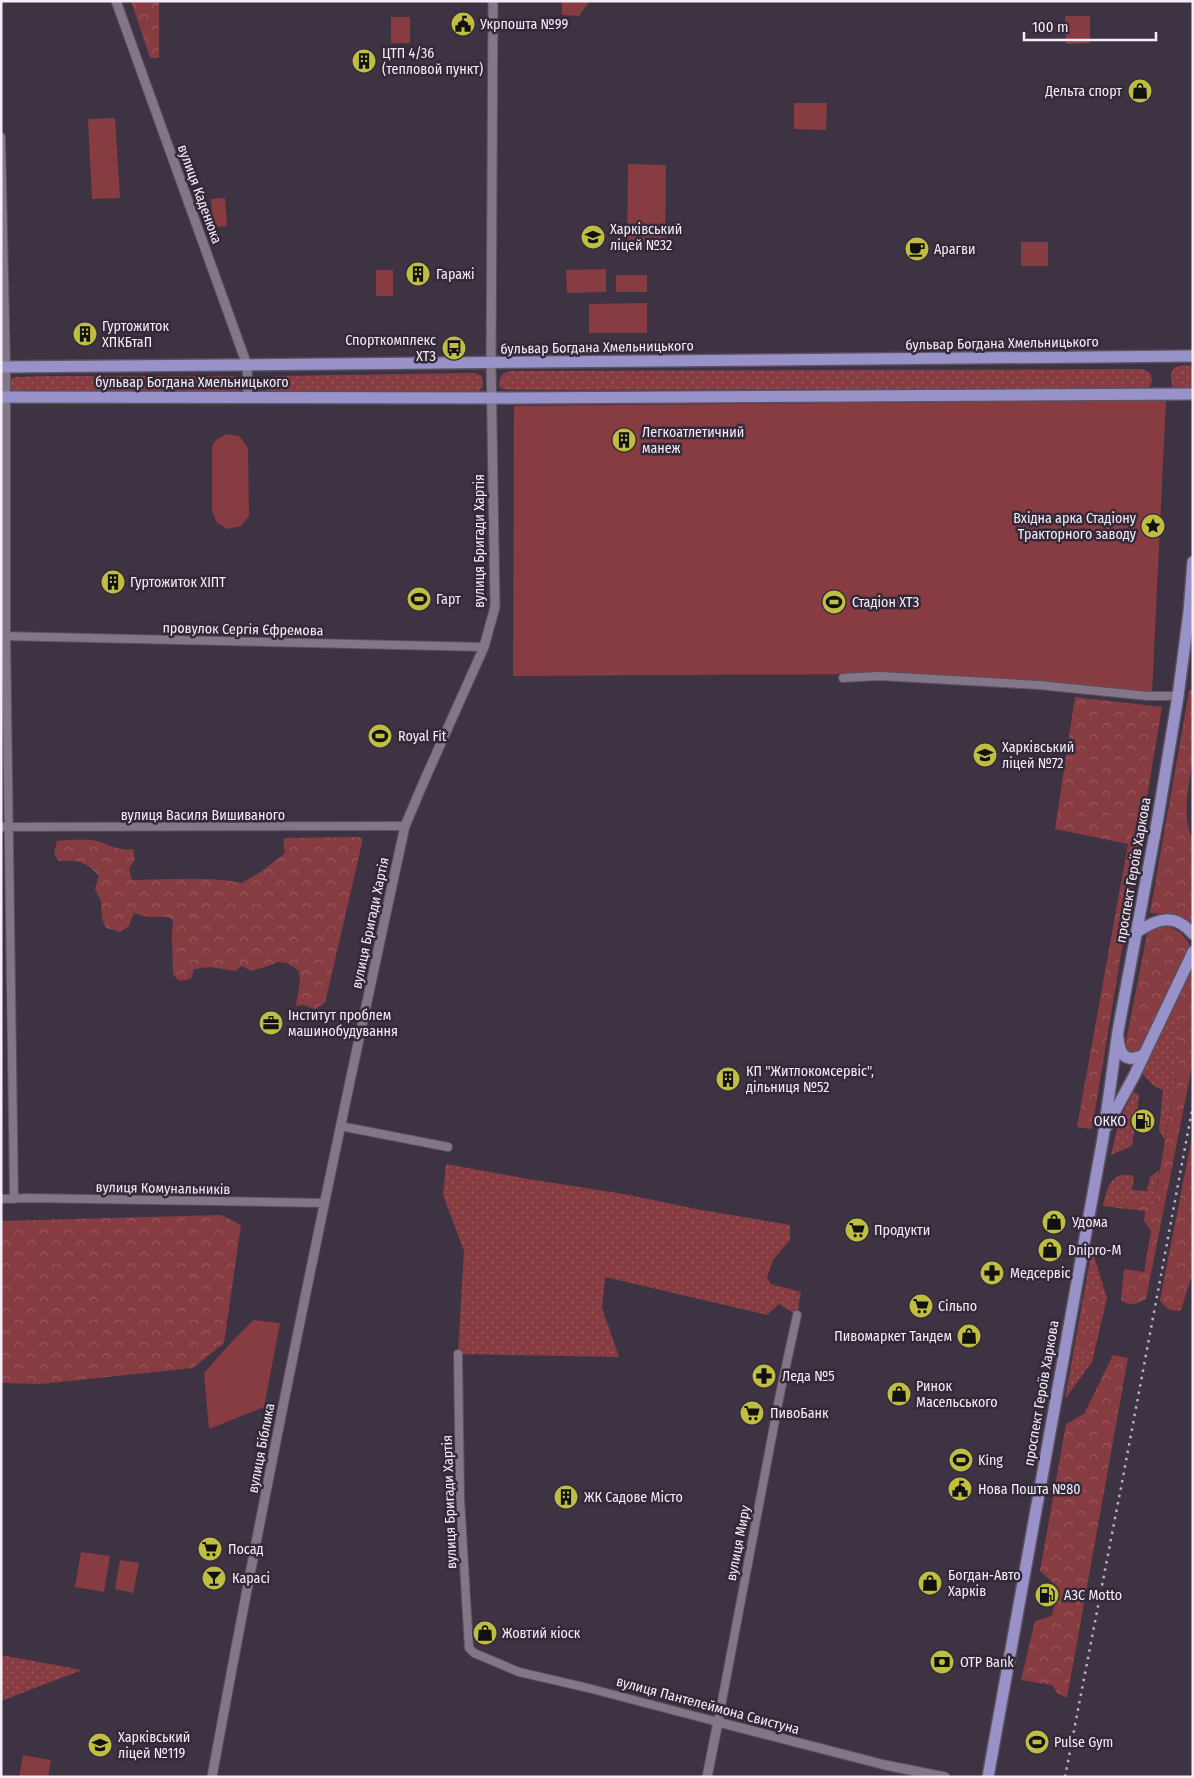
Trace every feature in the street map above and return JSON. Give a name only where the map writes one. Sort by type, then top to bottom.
[{"type":"main road","name":"бульвар Богдана Хмельницького","points":[[4,367],[1193,356]]},
{"type":"main road","name":"бульвар Богдана Хмельницького","points":[[3,397],[1193,394]]},
{"type":"main road","name":"проспект Героїв Харкова","points":[[988,1777],[1104,1132],[1111,1071],[1138,932],[1178,696],[1191,616],[1193,562]]},
{"type":"main road","points":[[1138,932],[1154,922],[1164,920],[1180,923],[1193,934]]},
{"type":"main road","name":"проспект Героїв Харкова","points":[[1104,1132],[1144,1055],[1193,952]]},
{"type":"main road","points":[[1118,1031],[1121,1053],[1133,1059],[1144,1055]]},
{"type":"street","name":"вулиця Каденюка","points":[[116,1],[247,365],[248,397]]},
{"type":"street","name":"вулиця Бригади Хартія","points":[[340,1126],[405,826],[484,647],[495,607],[491,397],[493,1]]},
{"type":"street","points":[[1,137],[4,367],[5,828],[12,1010],[14,1199]]},
{"type":"street","name":"провулок Сергія Єфремова","points":[[4,636],[484,647]]},
{"type":"street","points":[[843,678],[879,676],[1038,685],[1148,696],[1178,696]]},
{"type":"street","name":"вулиця Василя Вишиваного","points":[[5,828],[405,826]]},
{"type":"street","points":[[1,1011],[12,1010]]},
{"type":"street","points":[[340,1126],[448,1147]]},
{"type":"street","name":"вулиця Біблика","points":[[212,1777],[240,1621],[340,1126]]},
{"type":"street","name":"вулиця Комунальників","points":[[1,1199],[324,1202]]},
{"type":"street","name":"вулиця Миру","points":[[707,1777],[796,1315]]},
{"type":"street","name":"вулиця Бригади Хартія","points":[[458,1354],[460,1498],[469,1648]]},
{"type":"street","name":"вулиця Пантелеймона Свистуна","points":[[469,1648],[474,1654],[520,1672],[885,1765],[945,1777]]},
{"type":"green space","points":[[131,1],[159,1],[159,58],[150,58]]},
{"type":"green space","points":[[562,1],[590,1],[579,16],[562,15]]},
{"type":"green space","points":[[1065,16],[1090,16],[1090,43],[1066,44]]},
{"type":"green space","points":[[391,17],[410,17],[410,43],[391,43]]},
{"type":"green space","points":[[794,103],[827,103],[826,130],[794,129]]},
{"type":"green space","points":[[115,118],[120,198],[92,199],[88,119]]},
{"type":"green space","points":[[628,164],[666,165],[665,250],[627,249]]},
{"type":"green space","points":[[225,198],[227,226],[213,227],[211,199]]},
{"type":"green space","points":[[1021,242],[1048,242],[1048,266],[1021,266]]},
{"type":"green space","points":[[606,269],[606,292],[567,293],[566,270]]},
{"type":"green space","points":[[376,270],[393,270],[393,296],[376,296]]},
{"type":"green space","points":[[616,275],[647,275],[647,292],[616,292]]},
{"type":"green space","points":[[647,303],[647,333],[589,333],[589,304]]},
{"type":"green space","points":[[1183,365],[1193,366],[1193,389],[1177,390],[1172,386],[1171,374],[1174,368]]},
{"type":"green space","points":[[1141,369],[1150,373],[1152,378],[1149,387],[1142,389],[511,390],[502,389],[499,386],[502,376],[511,371]]},
{"type":"green space","points":[[475,373],[482,376],[483,387],[478,392],[469,393],[267,392],[264,386],[266,379],[277,376]]},
{"type":"green space","points":[[236,376],[240,383],[238,391],[234,392],[26,392],[13,391],[9,386],[11,379],[15,377]]},
{"type":"green space","name":"Стадіон ХТЗ","points":[[1166,400],[1152,693],[878,674],[513,676],[514,406]]},
{"type":"green space","points":[[226,434],[239,436],[247,446],[248,452],[249,516],[241,526],[228,529],[217,523],[212,511],[212,447],[215,441]]},
{"type":"green space","points":[[1193,688],[1193,751],[1187,796],[1187,819],[1193,839],[1193,924],[1177,915],[1150,913],[1189,691]]},
{"type":"green space","points":[[1075,697],[1162,707],[1092,1129],[1077,1127],[1128,844],[1055,829]]},
{"type":"green space","points":[[359,837],[362,839],[362,843],[325,1003],[315,1009],[304,1005],[296,1006],[300,981],[299,971],[287,963],[278,962],[251,971],[242,966],[235,971],[210,967],[194,969],[191,979],[179,981],[173,974],[173,920],[167,917],[148,917],[134,913],[129,926],[120,932],[106,928],[102,919],[101,901],[95,889],[99,876],[90,867],[81,862],[59,861],[54,854],[57,841],[94,840],[118,848],[133,849],[135,859],[129,869],[132,880],[201,879],[242,883],[262,871],[285,853],[283,844],[285,838]]},
{"type":"green space","points":[[1167,925],[1181,933],[1190,945],[1140,1052],[1128,1053],[1125,1046],[1147,934],[1151,929]]},
{"type":"green space","points":[[1193,962],[1193,1061],[1146,1299],[1131,1304],[1121,1300],[1124,1269],[1144,1272],[1151,1231],[1144,1221],[1145,1211],[1119,1208],[1120,1204],[1137,1202],[1154,1204],[1180,1055],[1177,1046],[1182,1025],[1168,1016]]},
{"type":"green space","points":[[1168,1016],[1183,1025],[1177,1046],[1180,1055],[1165,1140],[1159,1130],[1163,1090],[1154,1086],[1142,1073]]},
{"type":"green space","points":[[1133,1092],[1139,1095],[1132,1146],[1111,1155],[1119,1121]]},
{"type":"green space","points":[[1193,1132],[1193,1272],[1181,1310],[1174,1311],[1167,1308],[1160,1300]]},
{"type":"green space","points":[[446,1164],[624,1194],[696,1209],[790,1225],[790,1240],[773,1260],[767,1278],[771,1284],[801,1292],[797,1315],[779,1304],[767,1315],[605,1277],[602,1308],[619,1357],[458,1354],[464,1251],[443,1195]]},
{"type":"green space","points":[[1159,1170],[1154,1205],[1137,1202],[1120,1204],[1119,1208],[1103,1206],[1106,1193],[1115,1178],[1126,1175],[1134,1176],[1132,1190],[1147,1191],[1150,1177]]},
{"type":"green space","points":[[221,1215],[241,1225],[224,1343],[193,1368],[41,1384],[1,1383],[1,1221]]},
{"type":"green space","points":[[1093,1253],[1107,1298],[1092,1362],[1065,1399],[1091,1254]]},
{"type":"green space","points":[[1086,1291],[1095,1291],[1100,1297],[1098,1308],[1090,1316],[1084,1314],[1082,1307]]},
{"type":"green space","points":[[253,1320],[280,1323],[264,1407],[209,1429],[204,1373]]},
{"type":"green space","points":[[1082,1331],[1090,1331],[1093,1338],[1091,1350],[1086,1352],[1080,1350],[1077,1346],[1078,1335]]},
{"type":"green space","points":[[1113,1355],[1128,1358],[1067,1698],[1057,1693],[1052,1685],[1021,1680],[1035,1621],[1052,1616],[1058,1587],[1040,1571],[1066,1424],[1084,1414]]},
{"type":"green space","points":[[81,1552],[110,1556],[104,1592],[75,1587]]},
{"type":"green space","points":[[120,1560],[139,1563],[133,1593],[115,1589]]},
{"type":"green space","points":[[1,1655],[82,1670],[1,1701]]},
{"type":"green space","points":[[23,1755],[51,1760],[48,1777],[19,1777]]},
{"type":"railway","points":[[1065,1777],[1193,1105]]},
{"type":"place","name":"Укрпошта №99","points":[[463,24]]},
{"type":"place","name":"ЦТП 4/36 (тепловой пункт)","points":[[364,61]]},
{"type":"place","name":"Дельта спорт","points":[[1140,91]]},
{"type":"place","name":"Харківський ліцей №32","points":[[593,237]]},
{"type":"place","name":"Арагви","points":[[917,249]]},
{"type":"place","name":"Гаражі","points":[[418,274]]},
{"type":"place","name":"Гуртожиток ХПКБтаП","points":[[85,334]]},
{"type":"place","name":"Спорткомплекс ХТЗ","points":[[454,348]]},
{"type":"place","name":"Легкоатлетичний манеж","points":[[624,440]]},
{"type":"place","name":"Вхідна арка Стадіону Тракторного заводу","points":[[1153,526]]},
{"type":"place","name":"Гуртожиток ХІПТ","points":[[113,582]]},
{"type":"place","name":"Гарт","points":[[419,599]]},
{"type":"place","name":"Стадіон ХТЗ","points":[[834,602]]},
{"type":"place","name":"Royal Fit","points":[[380,736]]},
{"type":"place","name":"Харківський ліцей №72","points":[[985,755]]},
{"type":"place","name":"Інститут проблем машинобудування","points":[[271,1023]]},
{"type":"place","name":"КП \"Житлокомсервіс\", дільниця №52","points":[[728,1079]]},
{"type":"place","name":"ОККО","points":[[1143,1121]]},
{"type":"place","name":"Удома","points":[[1054,1222]]},
{"type":"place","name":"Продукти","points":[[857,1230]]},
{"type":"place","name":"Dnipro-M","points":[[1050,1250]]},
{"type":"place","name":"Медсервіс","points":[[992,1273]]},
{"type":"place","name":"Сільпо","points":[[921,1306]]},
{"type":"place","name":"Пивомаркет Тандем","points":[[969,1336]]},
{"type":"place","name":"Леда №5","points":[[764,1376]]},
{"type":"place","name":"Ринок Масельського","points":[[899,1394]]},
{"type":"place","name":"ПивоБанк","points":[[752,1413]]},
{"type":"place","name":"King","points":[[961,1460]]},
{"type":"place","name":"Нова Пошта №80","points":[[960,1489]]},
{"type":"place","name":"ЖК Садове Місто","points":[[566,1497]]},
{"type":"place","name":"Посад","points":[[210,1549]]},
{"type":"place","name":"Карасі","points":[[214,1578]]},
{"type":"place","name":"Богдан-Авто Харків","points":[[930,1583]]},
{"type":"place","name":"АЗС Motto","points":[[1047,1595]]},
{"type":"place","name":"Жовтий кіоск","points":[[485,1633]]},
{"type":"place","name":"OTP Bank","points":[[942,1662]]},
{"type":"place","name":"Pulse Gym","points":[[1037,1742]]},
{"type":"place","name":"Харківський ліцей №119","points":[[100,1745]]}]
